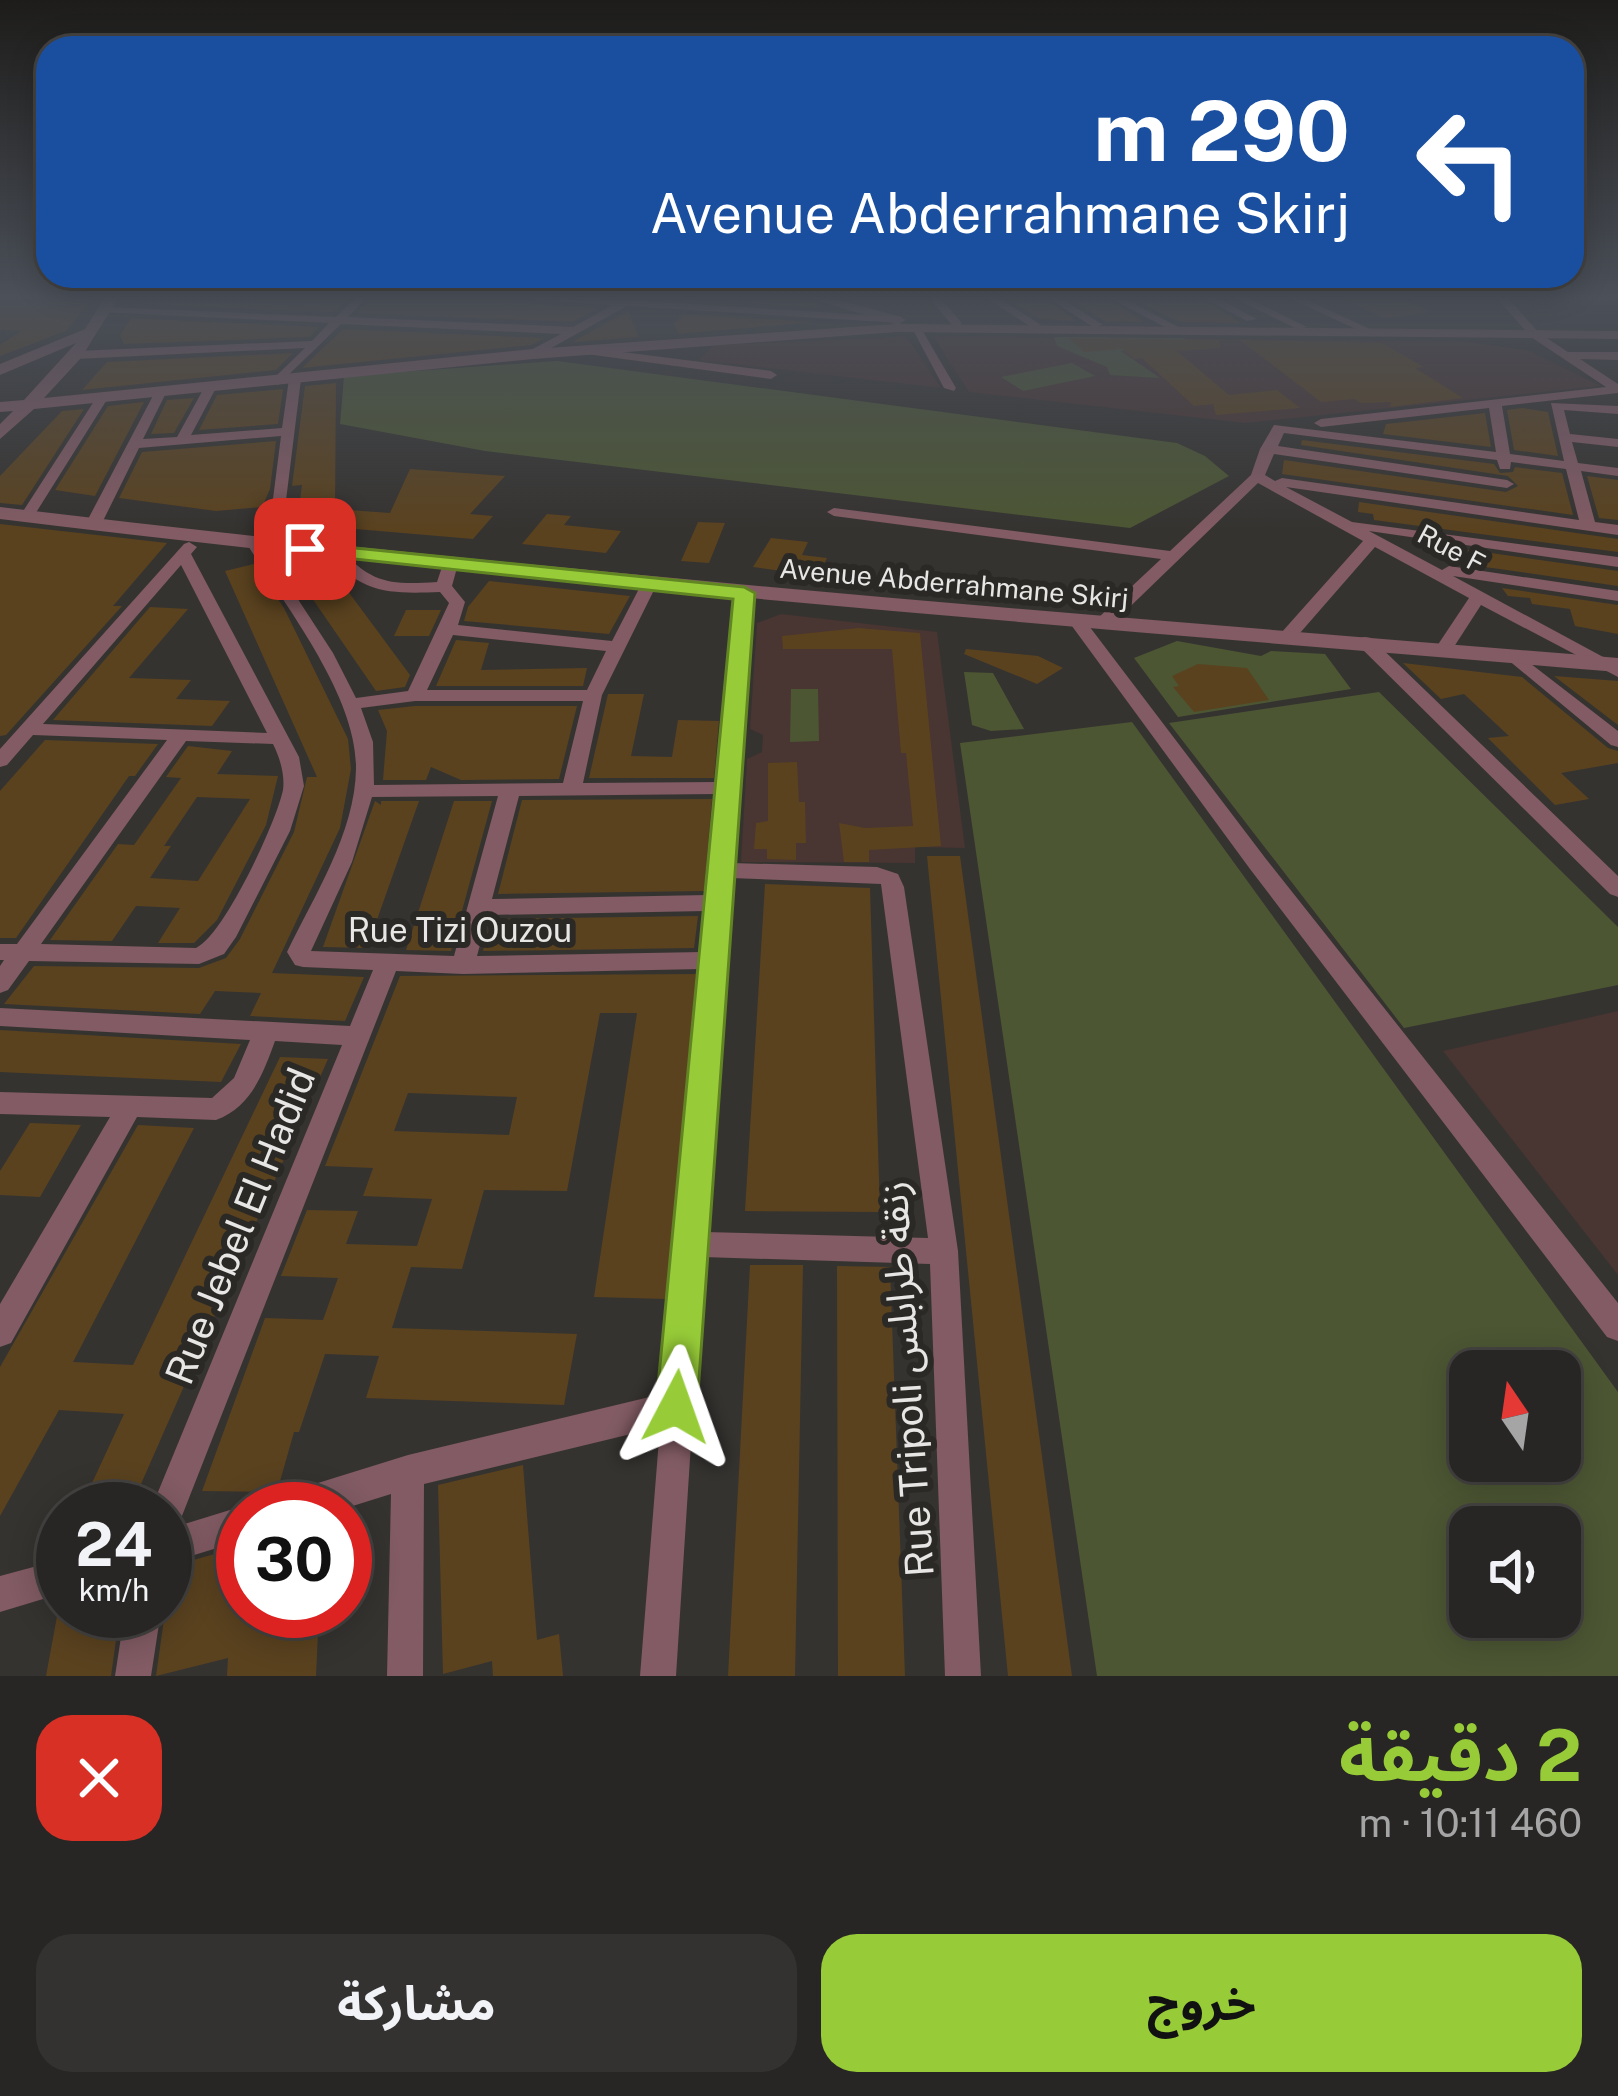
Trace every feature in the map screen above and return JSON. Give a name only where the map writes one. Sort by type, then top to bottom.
[{"type":"street","points":[[0,434],[59,375]]},
{"type":"street","points":[[265,545],[287,432],[290,375]]},
{"type":"street","points":[[0,407],[332,375]]},
{"type":"street","points":[[941,375],[950,388]]},
{"type":"street","points":[[182,440],[210,388]]},
{"type":"street","points":[[1103,623],[1170,556],[1260,478],[1267,449],[1286,427],[1618,389]]},
{"type":"street","points":[[94,523],[160,393]]},
{"type":"street","points":[[27,516],[102,398]]},
{"type":"street","points":[[1503,401],[1618,410]]},
{"type":"street","points":[[1503,401],[1507,484],[1526,548],[1530,583]]},
{"type":"street","points":[[1556,406],[1588,526]]},
{"type":"street","points":[[1286,427],[1618,472]]},
{"type":"street","points":[[133,444],[287,432]]},
{"type":"street","points":[[1564,437],[1618,443]]},
{"type":"street","points":[[1267,449],[1507,484]]},
{"type":"street","points":[[1260,478],[1618,530]]},
{"type":"street","name":"Rue F","points":[[1260,478],[1611,666]]},
{"type":"street","points":[[834,512],[1170,556]]},
{"type":"street","name":"Avenue Abderrahmane Skirj","points":[[0,513],[94,523],[190,546],[265,545],[744,593],[1611,666]]},
{"type":"street","points":[[1343,523],[1618,562]]},
{"type":"street","points":[[1286,637],[1373,539]]},
{"type":"street","name":"Rue Tizi Ouzou","points":[[265,545],[352,704],[365,750],[364,790],[299,956],[310,962],[464,965],[716,960]]},
{"type":"street","points":[[3,754],[190,546],[293,771],[292,804],[229,931],[215,948],[177,958],[11,952]]},
{"type":"street","points":[[334,552],[357,579],[377,586],[444,587],[457,602],[449,629],[415,696]]},
{"type":"street","points":[[1574,556],[1579,591]]},
{"type":"street","points":[[444,587],[450,564]]},
{"type":"street","points":[[1431,568],[1618,596]]},
{"type":"street","points":[[571,790],[593,695],[649,584]]},
{"type":"street","points":[[658,1676],[688,1244],[744,593]]},
{"type":"street","points":[[1444,649],[1479,595]]},
{"type":"street","points":[[1077,622],[1258,864],[1618,1327]]},
{"type":"street","points":[[449,629],[616,647]]},
{"type":"street","points":[[1365,642],[1618,889]]},
{"type":"street","points":[[1513,655],[1618,741]]},
{"type":"street","points":[[352,704],[415,696],[593,695]]},
{"type":"street","points":[[27,729],[281,739]]},
{"type":"street","points":[[0,985],[11,952],[179,737]]},
{"type":"street","points":[[364,790],[728,788]]},
{"type":"street","points":[[464,965],[509,791]]},
{"type":"street","name":"Rue Tripoli زنقة طرابلس","points":[[723,870],[877,874],[890,879],[944,1251],[963,1676]]},
{"type":"street","points":[[479,907],[720,903]]},
{"type":"street","name":"Rue Jebel El Hadid","points":[[179,1482],[387,964]]},
{"type":"street","points":[[0,1017],[358,1036]]},
{"type":"street","points":[[0,1103],[216,1109],[237,1096],[244,1085],[266,1030]]},
{"type":"street","points":[[0,1333],[128,1109]]},
{"type":"street","points":[[688,1244],[944,1251]]},
{"type":"street","points":[[372,1483],[676,1407]]},
{"type":"street","points":[[404,1676],[408,1472]]},
{"type":"street","points":[[0,1594],[36,1584]]},
{"type":"street","points":[[134,1676],[139,1638]]},
{"type":"shaded area","points":[[830,375],[932,375],[941,388]]},
{"type":"shaded area","points":[[958,375],[1579,375],[1601,386],[1245,423],[969,392]]},
{"type":"shaded area","points":[[781,614],[937,632],[965,848],[915,847],[915,863],[741,862],[747,759],[762,752],[763,735],[750,729],[757,623]]},
{"type":"shaded area","points":[[1618,1011],[1618,1275],[1443,1051]]},
{"type":"green space","points":[[664,375],[1177,443],[1205,456],[1229,476],[1130,528],[485,451],[340,424],[344,376]]},
{"type":"green space","points":[[1010,375],[1095,376],[1023,391],[1001,377]]},
{"type":"green space","points":[[1177,641],[1261,656],[1271,651],[1325,654],[1351,689],[1178,717],[1134,658]]},
{"type":"green space","points":[[964,672],[993,673],[1024,729],[991,731],[972,725]]},
{"type":"green space","points":[[791,689],[818,689],[819,741],[790,742]]},
{"type":"green space","points":[[1379,692],[1618,927],[1618,985],[1404,1028],[1169,723]]},
{"type":"green space","points":[[1132,722],[1618,1392],[1618,1676],[1097,1676],[960,743]]},
{"type":"building","points":[[95,375],[225,375],[82,390]]},
{"type":"building","points":[[1161,375],[1206,375],[1229,395],[1277,390],[1300,408],[1216,415],[1213,404],[1194,406]]},
{"type":"building","points":[[1286,375],[1427,375],[1463,398],[1390,407],[1391,402],[1354,399],[1321,402]]},
{"type":"building","points":[[336,383],[335,509],[390,513],[410,469],[505,476],[470,514],[493,516],[473,539],[297,524],[302,485],[292,486],[305,386]]},
{"type":"building","points":[[283,389],[278,424],[199,430],[217,395]]},
{"type":"building","points":[[194,398],[174,433],[151,434],[167,400]]},
{"type":"building","points":[[144,402],[95,496],[55,490],[108,406]]},
{"type":"building","points":[[84,409],[22,505],[0,503],[0,476],[62,411]]},
{"type":"building","points":[[1507,410],[1548,412],[1558,456],[1514,450]]},
{"type":"building","points":[[1485,413],[1491,447],[1383,434],[1386,424]]},
{"type":"building","points":[[1302,440],[1494,464],[1500,473],[1513,472],[1515,467],[1562,473],[1573,515],[1282,474],[1284,460],[1506,492],[1518,486],[1508,476],[1301,445]]},
{"type":"building","points":[[276,441],[270,489],[262,507],[216,511],[119,498],[142,452]]},
{"type":"building","points":[[1587,476],[1618,480],[1618,520],[1599,518]]},
{"type":"building","points":[[1359,502],[1618,539],[1618,552],[1374,520],[1373,514],[1358,512]]},
{"type":"building","points":[[547,514],[571,516],[564,525],[621,531],[606,553],[522,544]]},
{"type":"building","points":[[698,522],[725,523],[709,563],[681,561]]},
{"type":"building","points":[[0,524],[167,543],[113,606],[122,606],[6,735],[0,736]]},
{"type":"building","points":[[771,538],[808,542],[802,555],[827,558],[818,576],[753,567]]},
{"type":"building","points":[[1413,542],[1618,571],[1618,586],[1464,564],[1463,553],[1413,546]]},
{"type":"building","points":[[254,564],[284,608],[348,739],[351,769],[340,828],[272,973],[364,977],[345,1021],[250,1016],[261,993],[215,991],[200,1014],[4,1004],[34,966],[199,968],[226,958],[240,939],[294,832],[307,777],[317,777],[225,571]]},
{"type":"building","points":[[309,568],[336,575],[410,675],[405,687],[376,691],[294,572]]},
{"type":"building","points":[[489,581],[630,596],[609,634],[464,621],[468,607]]},
{"type":"building","points":[[1502,588],[1618,605],[1618,634],[1575,626],[1570,609],[1532,604],[1530,598],[1508,596]]},
{"type":"building","points":[[150,607],[188,609],[129,678],[191,680],[176,699],[230,701],[212,726],[53,720]]},
{"type":"building","points":[[406,610],[441,610],[429,636],[394,636]]},
{"type":"building","points":[[858,628],[920,633],[941,846],[869,850],[869,862],[844,862],[839,823],[865,828],[913,826],[892,649],[783,649],[782,636]]},
{"type":"building","points":[[456,640],[489,643],[481,670],[587,668],[583,686],[436,686]]},
{"type":"building","points":[[966,649],[1038,656],[1063,668],[1037,684],[964,654]]},
{"type":"building","points":[[1403,663],[1522,677],[1608,748],[1618,751],[1618,763],[1561,773],[1589,799],[1555,805],[1488,738],[1509,736],[1464,694],[1441,699]]},
{"type":"building","points":[[1198,664],[1247,668],[1269,700],[1194,712],[1173,687],[1179,686],[1172,676]]},
{"type":"building","points":[[1554,676],[1618,681],[1618,725]]},
{"type":"building","points":[[608,694],[644,694],[631,756],[672,757],[678,720],[719,721],[714,778],[589,778]]},
{"type":"building","points":[[577,706],[559,779],[461,780],[431,767],[426,780],[383,780],[387,731],[378,710]]},
{"type":"building","points":[[45,740],[158,744],[135,776],[129,776],[16,938],[0,938],[0,791]]},
{"type":"building","points":[[188,746],[232,751],[217,774],[278,776],[266,825],[217,920],[194,943],[158,943],[180,908],[136,906],[112,941],[50,940],[118,844],[134,845],[181,778],[166,777]],"holes":[[[197,797],[250,799],[198,881],[150,878],[171,846],[164,846]]]},
{"type":"building","points":[[797,762],[806,843],[796,843],[796,860],[767,859],[767,849],[754,849],[756,823],[768,821],[768,763]]},
{"type":"building","points":[[712,799],[704,891],[498,894],[522,800]]},
{"type":"building","points":[[375,801],[381,805],[381,801],[419,801],[367,948],[323,947]]},
{"type":"building","points":[[454,801],[492,801],[451,951],[406,950]]},
{"type":"building","points":[[927,856],[960,856],[1072,1676],[1008,1676]]},
{"type":"building","points":[[765,884],[870,888],[880,1212],[745,1211]]},
{"type":"building","points":[[698,916],[694,948],[483,951],[491,919]]},
{"type":"building","points":[[696,974],[666,1299],[594,1297],[637,1013],[600,1013],[567,1191],[484,1190],[462,1269],[411,1267],[392,1328],[577,1334],[564,1405],[366,1398],[379,1356],[325,1354],[280,1482],[216,1482],[216,1491],[202,1491],[265,1318],[323,1320],[338,1278],[281,1276],[307,1210],[358,1211],[346,1244],[417,1246],[432,1199],[363,1196],[373,1168],[325,1166],[400,976]],"holes":[[[408,1093],[517,1097],[509,1135],[394,1131]]]},
{"type":"building","points":[[0,1030],[241,1044],[221,1082],[0,1072]]},
{"type":"building","points":[[280,1057],[328,1059],[142,1482],[93,1482],[124,1414],[59,1410],[0,1516],[0,1367],[138,1125],[194,1128],[73,1362],[133,1365]]},
{"type":"building","points":[[30,1123],[81,1125],[40,1197],[0,1195],[0,1171]]},
{"type":"building","points":[[750,1265],[803,1265],[795,1676],[728,1676]]},
{"type":"building","points":[[837,1266],[890,1267],[905,1676],[838,1676]]},
{"type":"building","points":[[523,1465],[537,1640],[559,1634],[563,1676],[493,1676],[492,1661],[443,1674],[438,1485]]},
{"type":"building","points":[[216,1554],[216,1638],[318,1638],[316,1676],[227,1676],[228,1658],[156,1676],[161,1638],[192,1638],[192,1560]]},
{"type":"building","points":[[53,1638],[116,1638],[111,1676],[46,1676]]},
{"type":"route","points":[[305,549],[744,593],[676,1407]]}]
